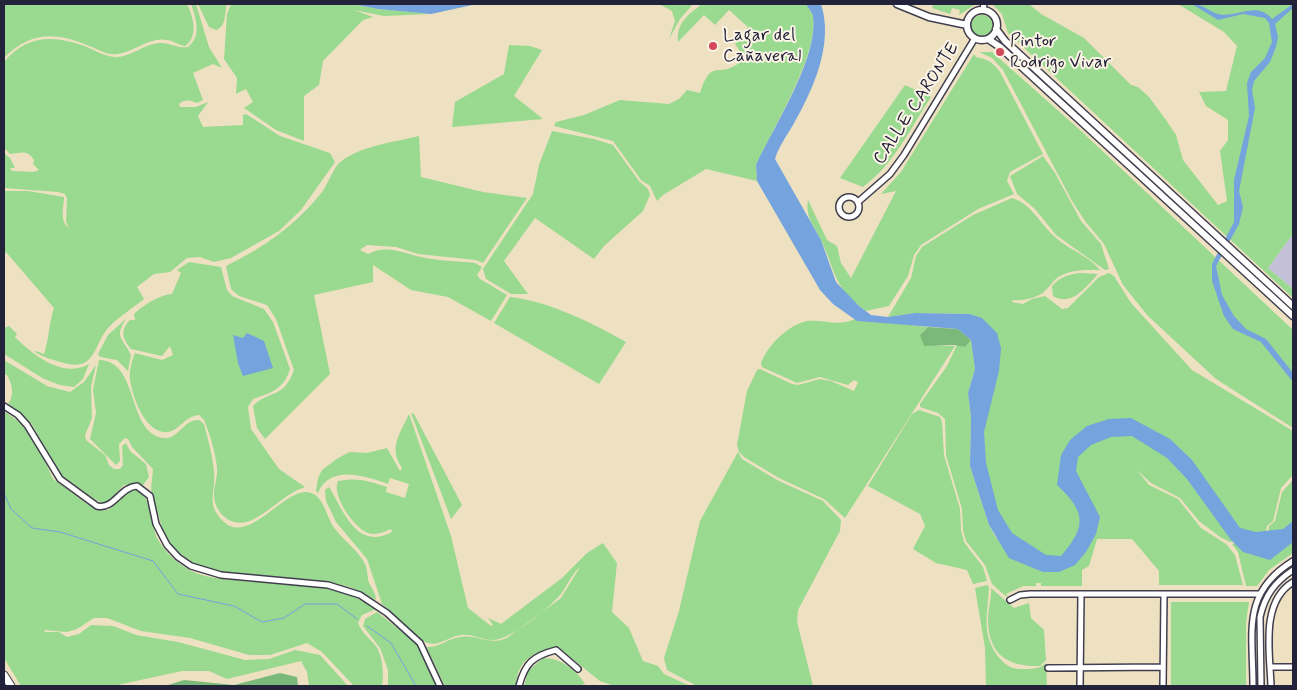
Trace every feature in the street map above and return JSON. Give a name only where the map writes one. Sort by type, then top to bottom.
[{"type":"highway","points":[[4,675],[11,686]]},
{"type":"main road","points":[[897,4],[929,17],[967,25]]},
{"type":"main road","points":[[967,25],[974,13],[984,7],[994,16],[996,29],[1005,41],[1293,306]]},
{"type":"main road","points":[[967,25],[971,35],[975,38],[988,39],[1002,49],[1293,316]]},
{"type":"main road","points":[[988,39],[996,29]]},
{"type":"street","name":"CALLE CARONTE","points":[[858,202],[890,174],[904,155],[975,38]]},
{"type":"street","points":[[847,197],[853,198],[858,202],[859,208],[853,217],[847,218],[838,210],[842,199],[847,197]]},
{"type":"street","points":[[4,406],[18,415],[27,425],[60,479],[97,506],[109,505],[119,494],[131,486],[137,486],[150,496],[156,524],[167,545],[178,557],[191,566],[221,574],[328,585],[360,595],[387,613],[420,643],[440,686]]},
{"type":"street","points":[[1253,686],[1253,613],[1259,594],[1276,573],[1293,561]]},
{"type":"street","points":[[1261,686],[1260,617],[1262,608],[1274,585],[1293,570]]},
{"type":"street","points":[[1271,686],[1271,614],[1280,595],[1293,582]]},
{"type":"street","points":[[1080,686],[1081,594]]},
{"type":"street","points":[[1163,686],[1164,594]]},
{"type":"street","points":[[1010,600],[1020,595],[1259,594]]},
{"type":"street","points":[[519,686],[525,667],[540,654],[556,650],[578,669]]},
{"type":"street","points":[[1048,668],[1163,667]]},
{"type":"street","points":[[1271,667],[1293,667]]},
{"type":"shaded area","points":[[1293,234],[1293,289],[1268,268]]},
{"type":"green space","points":[[4,4],[187,4],[194,26],[192,37],[185,46],[171,41],[160,40],[124,53],[114,54],[66,38],[44,37],[24,43],[4,58]]},
{"type":"green space","points":[[191,4],[196,4],[209,47],[222,68],[213,64],[193,73],[203,100],[197,103],[183,101],[179,104],[180,107],[196,107],[208,102],[198,116],[203,127],[243,125],[243,115],[246,114],[280,136],[330,153],[335,162],[301,210],[279,231],[231,258],[214,262],[200,257],[187,258],[170,272],[154,274],[137,287],[144,299],[110,326],[89,360],[75,365],[45,357],[35,352],[44,354],[54,308],[6,252],[4,255],[4,191],[28,191],[64,197],[63,218],[69,228],[66,222],[67,199],[65,194],[58,192],[4,188],[4,153],[10,158],[15,168],[10,168],[12,171],[33,172],[39,170],[33,164],[34,160],[29,154],[10,154],[4,148],[4,62],[22,46],[32,42],[53,39],[75,43],[115,57],[120,57],[159,43],[188,47],[195,38],[197,27]]},
{"type":"green space","points":[[198,4],[227,4],[224,23],[220,28],[216,30],[209,27]]},
{"type":"green space","points":[[231,4],[353,4],[378,9],[431,14],[384,16],[354,10],[373,17],[363,20],[323,61],[319,85],[304,96],[304,141],[276,130],[244,108],[253,102],[246,89],[236,94],[237,78],[224,59],[227,14]]},
{"type":"green space","points":[[659,4],[693,4],[680,19],[669,39],[675,21],[672,11]]},
{"type":"green space","points":[[702,4],[806,4],[813,17],[813,33],[809,51],[793,92],[756,165],[757,181],[706,169],[663,195],[657,201],[650,186],[641,180],[613,141],[554,126],[556,122],[584,115],[620,100],[669,104],[679,99],[687,90],[700,93],[708,75],[716,70],[732,67],[739,63],[737,61],[744,57],[735,44],[748,27],[729,10],[715,25],[704,15],[678,42],[679,30],[684,20]]},
{"type":"green space","points":[[934,4],[976,4],[959,15],[960,10],[952,8],[950,14],[932,8]]},
{"type":"green space","points":[[992,4],[1029,4],[1041,14],[1084,38],[1131,85],[1138,87],[1149,97],[1176,135],[1183,160],[1218,205],[1227,201],[1220,151],[1228,140],[1228,120],[1206,106],[1199,92],[1226,91],[1237,46],[1224,32],[1178,4],[1293,4],[1293,234],[1268,268],[1293,289],[1293,298],[1008,33],[1002,14]]},
{"type":"green space","points":[[982,15],[990,18],[993,26],[990,34],[982,37],[974,34],[971,26],[974,18]]},
{"type":"green space","points":[[509,45],[530,46],[542,50],[514,96],[543,119],[452,127],[455,102],[504,74]]},
{"type":"green space","points":[[979,52],[992,52],[1080,130],[1293,330],[1293,428],[1216,379],[1148,316],[1123,285],[1104,244],[1085,221],[1072,201],[1003,70],[992,58]]},
{"type":"green space","points":[[974,54],[976,57],[992,63],[1000,72],[1043,154],[1010,172],[1007,181],[1014,194],[978,209],[921,245],[914,255],[908,276],[889,306],[866,311],[841,287],[809,217],[808,200],[827,240],[837,246],[841,263],[851,278],[896,191],[881,194],[901,172]]},
{"type":"green space","points":[[905,85],[931,97],[893,157],[863,187],[840,178]]},
{"type":"green space","points":[[552,131],[594,139],[613,145],[639,181],[648,189],[650,195],[643,211],[604,246],[594,259],[535,218],[504,261],[528,294],[511,294],[486,279],[483,269],[533,194],[539,165]]},
{"type":"green space","points":[[419,136],[421,177],[483,192],[527,198],[483,263],[476,260],[418,254],[396,247],[367,245],[360,250],[368,254],[375,251],[388,250],[427,258],[475,263],[482,267],[477,275],[480,279],[507,295],[491,321],[448,297],[411,290],[373,265],[373,282],[314,295],[330,374],[265,439],[257,428],[253,406],[265,397],[281,390],[290,379],[294,370],[276,319],[267,305],[239,296],[231,289],[226,266],[266,243],[290,225],[322,192],[336,166],[343,160],[370,147]]},
{"type":"green space","points":[[1043,156],[1055,173],[1081,221],[1101,244],[1109,269],[1105,270],[1056,235],[1035,209],[1017,194],[1010,176]]},
{"type":"green space","points":[[1012,198],[1025,205],[1060,242],[1090,260],[1100,270],[1070,272],[1056,279],[1043,293],[1035,297],[1013,300],[1012,302],[1023,304],[1032,299],[1045,296],[1062,309],[1068,308],[1099,277],[1109,273],[1114,276],[1131,303],[1192,370],[1293,431],[1293,475],[1281,488],[1273,521],[1267,526],[1265,535],[1230,542],[1220,537],[1199,521],[1180,498],[1151,483],[1137,470],[1149,485],[1178,499],[1201,528],[1226,544],[1235,555],[1243,585],[1159,585],[1159,571],[1132,539],[1097,539],[1089,566],[1082,570],[1082,586],[1041,586],[1041,583],[1036,583],[1036,586],[1023,586],[1006,594],[1009,599],[992,584],[985,565],[966,541],[963,530],[962,509],[946,455],[945,419],[938,413],[920,407],[920,404],[947,366],[957,345],[965,347],[971,340],[975,369],[968,393],[971,417],[970,466],[989,525],[997,540],[975,457],[988,414],[969,314],[915,313],[888,317],[911,278],[916,256],[922,247],[973,215]]},
{"type":"green space","points":[[189,262],[221,267],[227,290],[232,296],[264,309],[273,322],[290,369],[280,386],[271,392],[253,399],[248,407],[251,429],[279,469],[305,487],[290,494],[257,517],[243,523],[230,521],[220,513],[217,507],[214,494],[217,467],[212,443],[204,420],[199,415],[194,416],[176,429],[168,432],[153,428],[137,404],[131,387],[130,373],[135,353],[162,360],[173,355],[170,346],[162,356],[131,349],[124,338],[125,327],[130,320],[135,320],[134,314],[143,307],[157,298],[172,294],[181,273],[177,270]]},
{"type":"green space","points":[[1081,273],[1098,274],[1083,290],[1072,297],[1060,299],[1053,296],[1052,286],[1058,280],[1065,276]]},
{"type":"green space","points":[[510,297],[555,308],[584,320],[626,342],[599,384],[494,323]]},
{"type":"green space","points":[[127,318],[120,334],[131,355],[128,371],[117,360],[100,357],[98,354],[108,335]]},
{"type":"green space","points":[[855,319],[928,327],[920,335],[938,346],[955,346],[845,518],[824,499],[779,478],[744,457],[739,452],[737,445],[747,391],[757,370],[760,369],[792,384],[798,385],[820,379],[831,381],[854,391],[858,382],[854,380],[848,385],[820,377],[797,383],[762,367],[761,363],[768,349],[786,331],[800,323],[813,321],[837,323]]},
{"type":"green space","points":[[9,326],[17,334],[15,337],[22,344],[49,363],[69,369],[89,364],[83,379],[74,387],[60,385],[44,379],[4,354],[4,328]]},
{"type":"green space","points":[[928,327],[958,329],[971,340],[965,347],[954,345],[924,346],[920,335]]},
{"type":"green space","points":[[4,360],[47,386],[70,392],[84,382],[96,365],[91,387],[92,418],[85,435],[86,440],[105,455],[109,465],[114,469],[120,469],[123,465],[122,446],[126,443],[130,451],[146,464],[149,477],[143,485],[124,485],[108,502],[102,503],[60,475],[31,423],[8,404],[12,397],[12,390],[7,375],[4,374]]},
{"type":"green space","points":[[99,360],[112,363],[121,372],[128,384],[137,411],[151,433],[168,438],[194,421],[199,420],[204,424],[213,466],[213,504],[218,516],[224,522],[233,527],[243,527],[253,523],[295,495],[304,492],[311,493],[324,506],[332,525],[362,559],[366,566],[369,583],[375,593],[376,600],[350,587],[333,583],[209,570],[193,563],[177,551],[164,535],[151,489],[153,469],[132,447],[128,439],[125,438],[119,444],[120,461],[116,465],[90,439],[96,413],[93,390]]},
{"type":"green space","points":[[919,410],[940,417],[942,422],[944,455],[960,509],[961,530],[964,542],[983,567],[987,581],[973,584],[967,570],[936,563],[913,549],[925,526],[920,514],[868,486],[912,414]]},
{"type":"green space","points":[[4,411],[22,424],[36,442],[53,479],[90,506],[108,510],[127,491],[135,489],[141,492],[145,497],[157,538],[173,559],[184,567],[202,575],[220,578],[296,584],[329,589],[361,600],[376,609],[362,615],[358,623],[376,646],[382,660],[382,686],[354,686],[322,652],[307,643],[270,655],[249,655],[190,638],[141,631],[107,618],[94,618],[77,629],[67,632],[44,630],[45,632],[59,632],[67,637],[79,634],[91,625],[113,626],[136,635],[178,642],[245,660],[269,659],[295,650],[320,655],[348,686],[309,686],[307,672],[301,661],[227,679],[209,671],[182,671],[113,686],[21,686],[4,658]]},
{"type":"green space","points":[[411,413],[414,414],[462,505],[451,519]]},
{"type":"green space","points":[[409,414],[451,536],[468,608],[491,626],[493,625],[488,618],[501,624],[562,578],[587,553],[603,543],[617,563],[612,612],[629,628],[643,661],[658,666],[664,674],[690,686],[614,686],[600,681],[560,649],[543,651],[529,658],[520,669],[516,686],[445,686],[426,647],[435,646],[461,637],[494,641],[500,640],[507,638],[518,630],[494,640],[461,635],[432,644],[422,640],[382,604],[367,559],[336,522],[326,501],[325,490],[329,487],[346,517],[360,532],[369,536],[380,537],[392,532],[391,529],[371,534],[356,525],[341,502],[337,487],[338,481],[352,479],[369,481],[387,487],[386,492],[405,498],[409,484],[390,478],[388,484],[359,476],[339,475],[331,478],[324,484],[318,493],[316,491],[318,478],[322,470],[350,452],[367,453],[387,448],[400,471],[402,468],[396,454],[396,447],[399,435]],"holes":[[[580,567],[561,598],[542,612],[556,600]]]},
{"type":"green space","points":[[738,452],[742,459],[777,480],[823,501],[841,520],[840,531],[798,610],[797,622],[813,686],[697,686],[667,670],[664,658],[679,611],[700,521]]},
{"type":"green space","points":[[1293,480],[1293,553],[1269,570],[1257,586],[1246,586],[1238,552],[1232,544],[1268,533],[1269,526],[1275,521],[1282,492]]},
{"type":"green space","points":[[987,585],[989,587],[987,630],[992,647],[1002,661],[1013,668],[1034,669],[1046,663],[1047,686],[986,686],[985,648],[975,588]]},
{"type":"green space","points":[[991,588],[1014,608],[1029,603],[1031,618],[1044,630],[1046,660],[1040,666],[1028,666],[1009,661],[996,650],[991,641],[989,631],[988,615]]},
{"type":"green space","points":[[1171,602],[1249,602],[1246,622],[1246,686],[1171,686]]},
{"type":"green space","points":[[377,612],[415,642],[421,650],[437,686],[388,686],[388,670],[380,648],[363,626],[365,619]]},
{"type":"green space","points":[[543,658],[556,660],[567,665],[585,684],[577,686],[524,686],[528,671]]},
{"type":"green space","points":[[280,673],[297,677],[298,686],[165,686],[184,680],[234,685]]},
{"type":"water","points":[[353,4],[477,4],[431,14],[378,9]]},
{"type":"water","points":[[806,4],[821,4],[825,35],[823,51],[808,97],[775,159],[821,240],[836,282],[859,306],[871,315],[888,317],[915,313],[969,314],[982,318],[997,333],[1001,348],[999,371],[984,432],[986,463],[998,510],[1012,533],[1046,555],[1061,556],[1075,536],[1080,519],[1074,503],[1057,485],[1061,455],[1070,440],[1087,426],[1109,419],[1131,418],[1170,439],[1192,460],[1240,528],[1256,532],[1283,529],[1293,521],[1293,542],[1270,560],[1243,552],[1231,540],[1187,479],[1167,458],[1132,436],[1111,437],[1091,445],[1078,457],[1076,471],[1100,517],[1096,534],[1086,552],[1075,565],[1059,572],[1043,572],[1009,558],[989,525],[970,466],[971,417],[968,393],[975,369],[971,340],[958,329],[857,321],[833,304],[820,290],[757,181],[756,165],[793,92],[809,52],[813,33],[813,17]]},
{"type":"water","points":[[1192,4],[1225,15],[1253,10],[1259,11],[1272,19],[1293,4],[1293,8],[1275,24],[1278,37],[1276,47],[1270,62],[1254,81],[1252,90],[1255,108],[1239,191],[1243,207],[1239,224],[1216,266],[1222,295],[1234,316],[1246,329],[1266,339],[1293,373],[1293,382],[1261,342],[1233,329],[1224,316],[1212,281],[1212,264],[1234,222],[1234,180],[1249,116],[1247,83],[1251,72],[1265,58],[1272,42],[1269,23],[1265,18],[1243,14],[1218,20]]},
{"type":"water","points":[[247,333],[264,341],[273,368],[243,376],[238,363],[233,335],[243,338]]},
{"type":"waterway","points":[[4,493],[11,509],[32,528],[60,532],[153,561],[178,594],[234,606],[262,622],[284,618],[305,604],[337,604],[357,619]]},
{"type":"waterway","points":[[367,626],[391,643],[416,686]]},
{"type":"place","name":"Lagar del Cañaveral","points":[[713,46]]},
{"type":"place","name":"Pintor Rodrigo Vivar","points":[[1000,52]]}]
